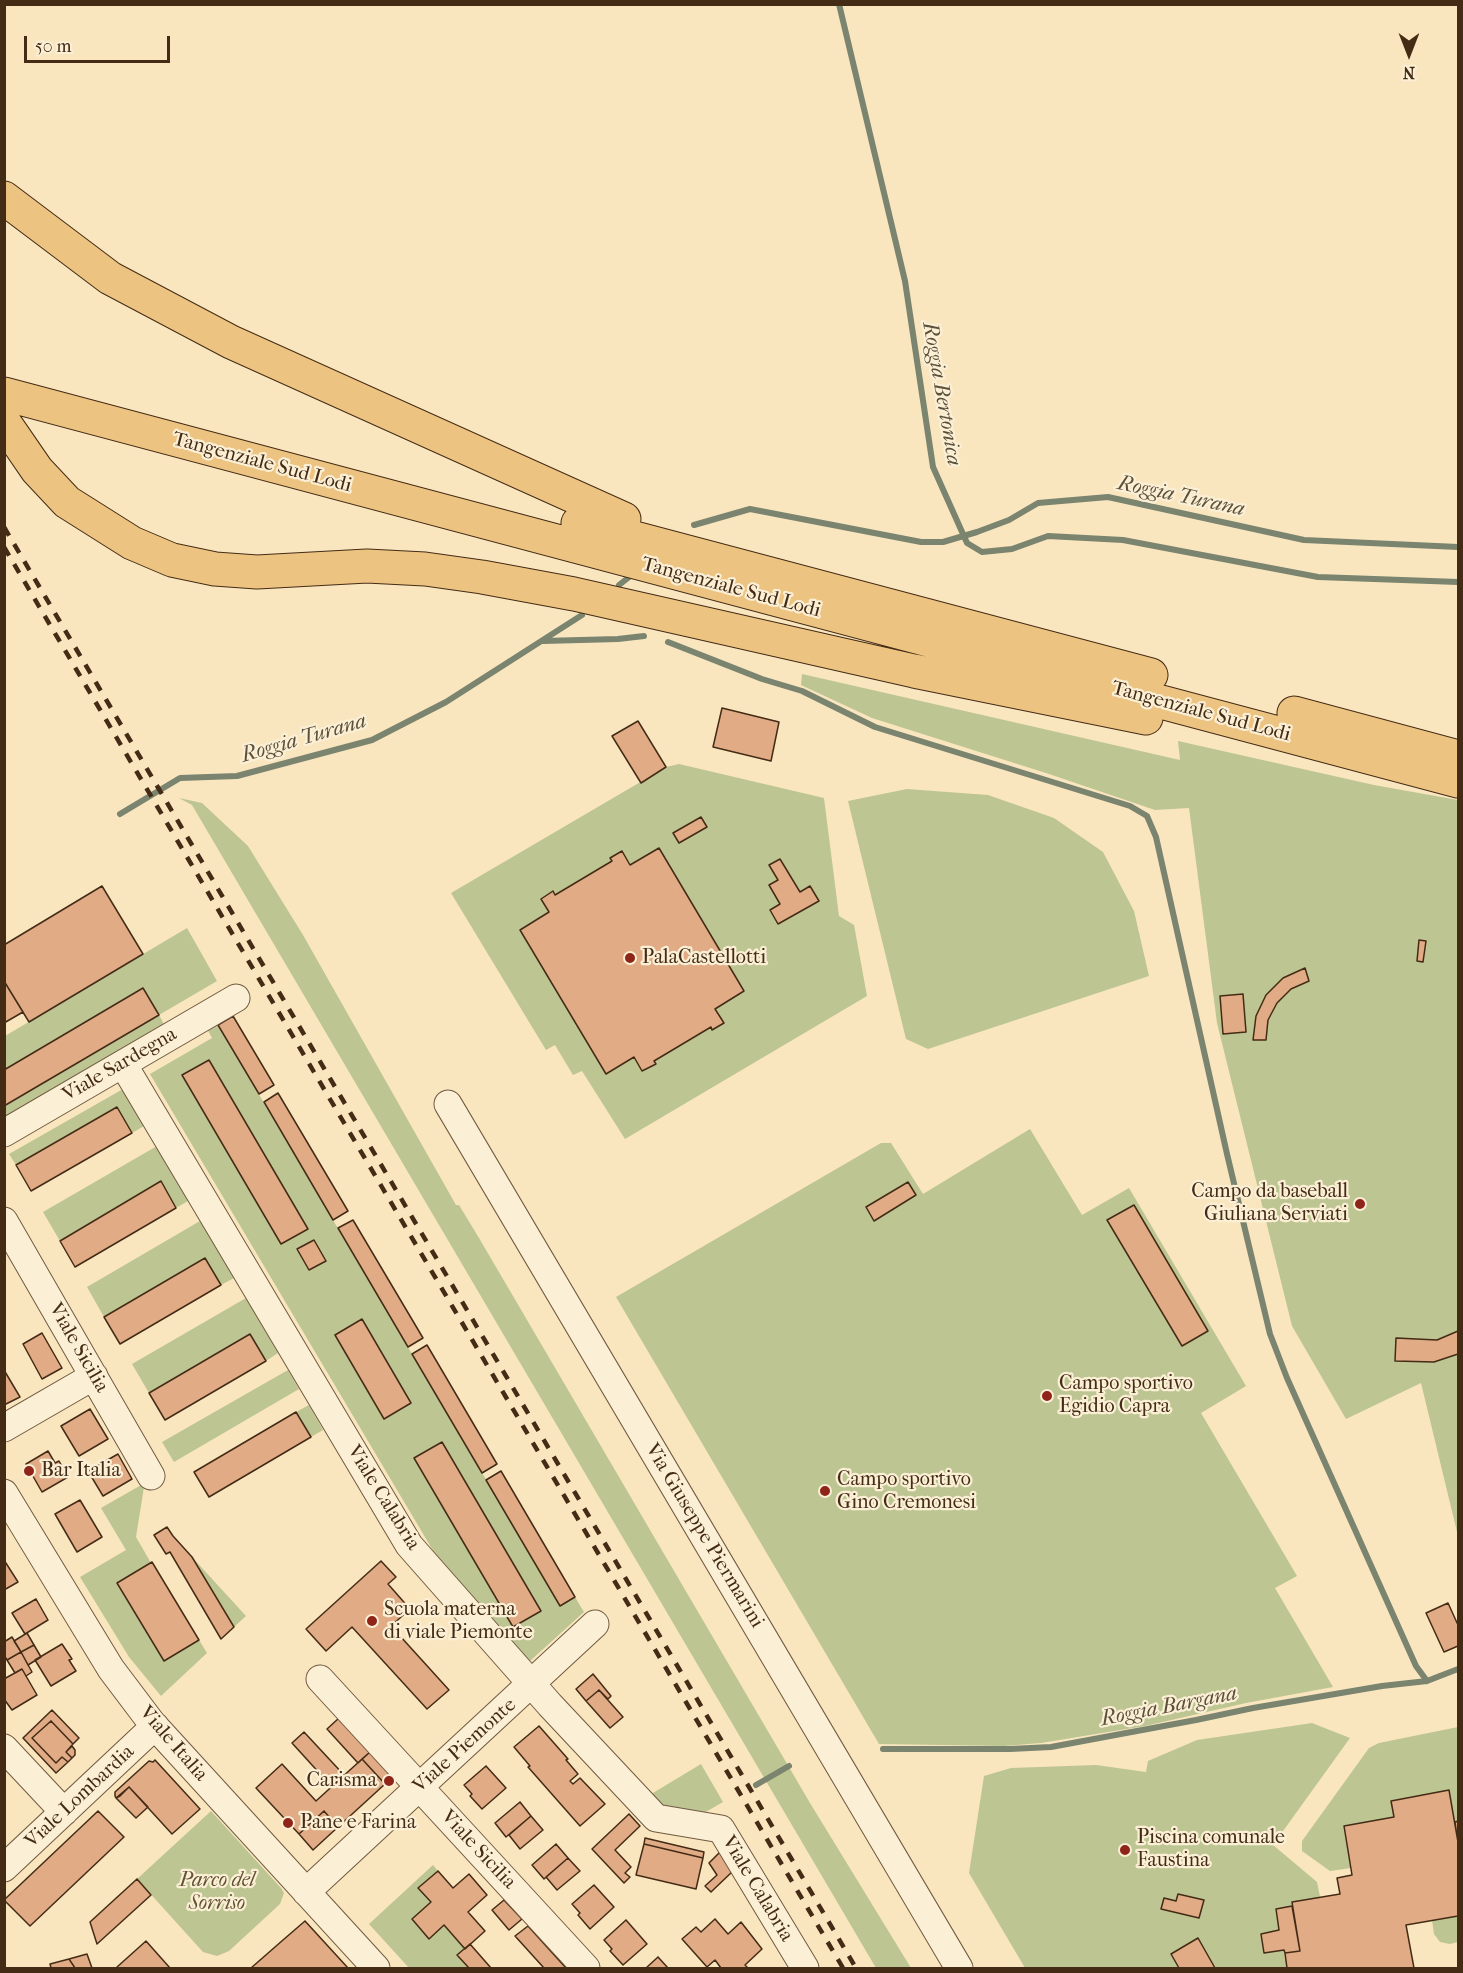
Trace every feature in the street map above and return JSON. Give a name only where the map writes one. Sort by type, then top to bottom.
[{"type":"highway","points":[[4,198],[110,278],[231,342],[711,558]]},
{"type":"highway","name":"Tangenziale Sud Lodi","points":[[4,373],[73,402],[1458,781]]},
{"type":"highway","name":"Tangenziale Sud Lodi","points":[[4,394],[73,402],[711,558],[1458,757]]},
{"type":"highway","points":[[4,422],[38,470],[67,502],[100,525],[132,543],[172,560],[215,569],[257,572],[367,566],[425,569],[482,577],[574,594],[914,671],[1122,714],[1326,746]]},
{"type":"street","name":"Viale Sardegna","points":[[4,1132],[236,998]]},
{"type":"street","name":"Viale Calabria","points":[[123,1064],[408,1545],[656,1818],[721,1829],[805,1968]]},
{"type":"street","name":"Via Giuseppe Piermarini","points":[[448,1104],[959,1968]]},
{"type":"street","name":"Viale Sicilia","points":[[4,1221],[151,1476]]},
{"type":"street","points":[[4,1428],[94,1376]]},
{"type":"street","name":"Viale Italia","points":[[4,1493],[111,1669],[155,1726],[376,1968]]},
{"type":"street","name":"Viale Piemonte","points":[[306,1892],[595,1624]]},
{"type":"street","name":"Viale Sicilia","points":[[320,1679],[586,1968]]},
{"type":"street","name":"Viale Lombardia","points":[[4,1868],[155,1726]]},
{"type":"street","points":[[4,1748],[64,1812]]},
{"type":"green space","name":"Campo da baseball Giuliana Serviati","points":[[802,674],[1180,760],[1178,741],[1374,785],[1458,800],[1458,1536],[1421,1383],[1346,1419],[1292,1326],[1217,1023],[1189,808],[1155,810],[872,718],[801,685]]},
{"type":"green space","points":[[679,764],[824,798],[839,916],[854,925],[867,996],[625,1139],[582,1071],[573,1075],[555,1045],[546,1050],[451,893],[666,767]]},
{"type":"green space","points":[[907,789],[988,795],[1054,818],[1103,852],[1134,911],[1149,976],[928,1049],[906,1039],[848,801]]},
{"type":"green space","points":[[179,798],[202,803],[248,846],[303,935],[456,1205],[459,1205],[479,1238],[810,1803],[911,1968],[876,1968],[192,805]]},
{"type":"green space","points":[[187,928],[217,981],[159,1015],[142,988],[5,1070],[5,1036]]},
{"type":"green space","points":[[235,1009],[238,1013],[218,1025],[560,1605],[575,1597],[584,1612],[530,1661],[441,1564],[150,1074],[212,1038],[206,1027]]},
{"type":"green space","points":[[159,1015],[165,1026],[5,1119],[4,1106]]},
{"type":"green space","points":[[123,1089],[144,1126],[132,1133],[117,1107],[16,1165],[9,1154]]},
{"type":"green space","points":[[1030,1129],[1082,1215],[1129,1188],[1246,1386],[1201,1413],[1297,1576],[1275,1588],[1333,1687],[1246,1703],[1145,1726],[1041,1743],[1004,1746],[879,1744],[616,1297],[881,1143],[891,1143],[923,1194]]},
{"type":"green space","points":[[157,1146],[188,1201],[176,1208],[160,1182],[60,1241],[43,1212]]},
{"type":"green space","points":[[200,1221],[234,1278],[221,1285],[205,1258],[104,1317],[87,1287]]},
{"type":"green space","points":[[246,1298],[278,1353],[266,1361],[250,1334],[149,1393],[132,1364]]},
{"type":"green space","points":[[288,1370],[299,1389],[174,1462],[162,1442]]},
{"type":"green space","points":[[309,1405],[323,1430],[311,1437],[296,1412]]},
{"type":"green space","points":[[143,1484],[136,1537],[151,1563],[117,1584],[164,1661],[199,1640],[207,1653],[161,1696],[129,1657],[80,1577],[126,1550],[101,1508]]},
{"type":"green space","points":[[192,1557],[246,1616],[234,1627]]},
{"type":"green space","name":"Piscina comunale Faustina","points":[[1312,1723],[1350,1738],[1273,1845],[1317,1882],[1320,1897],[1292,1903],[1300,1951],[1285,1954],[1287,1968],[1025,1968],[969,1873],[984,1776],[1011,1768],[1096,1765],[1146,1772],[1148,1761],[1197,1740]]},
{"type":"green space","points":[[1458,1727],[1458,1821],[1455,1822],[1449,1790],[1391,1801],[1394,1817],[1351,1868],[1330,1871],[1302,1851],[1302,1841],[1369,1748],[1379,1743]]},
{"type":"green space","points":[[701,1764],[723,1802],[704,1813],[659,1807],[648,1796]]},
{"type":"green space","name":"Parco del Sorriso","points":[[211,1811],[284,1893],[280,1904],[229,1951],[217,1956],[203,1952],[137,1879]]},
{"type":"green space","points":[[433,1865],[438,1871],[419,1888],[431,1902],[412,1919],[429,1938],[444,1925],[465,1949],[458,1955],[469,1968],[409,1968],[369,1924]]},
{"type":"green space","points":[[1458,1916],[1458,1942],[1450,1944],[1440,1942],[1434,1934],[1432,1920]]},
{"type":"building","points":[[722,708],[779,722],[771,761],[713,747]]},
{"type":"building","points":[[638,721],[666,767],[641,783],[612,736]]},
{"type":"building","points":[[701,817],[707,827],[679,843],[673,833]]},
{"type":"building","name":"PalaCastellotti","points":[[659,848],[744,991],[715,1009],[724,1023],[712,1030],[711,1027],[654,1061],[656,1064],[642,1071],[634,1057],[606,1074],[520,930],[549,912],[541,899],[553,891],[555,895],[612,861],[610,858],[622,851],[630,865]]},
{"type":"building","points":[[780,859],[800,892],[810,886],[819,901],[778,924],[770,910],[780,904],[769,885],[778,880],[769,865]]},
{"type":"building","points":[[102,886],[143,954],[29,1022],[4,981],[4,945]]},
{"type":"building","points":[[1419,940],[1426,941],[1423,962],[1417,961]]},
{"type":"building","points":[[1305,968],[1309,981],[1291,989],[1277,1003],[1268,1020],[1266,1040],[1253,1040],[1256,1016],[1266,995],[1283,978]]},
{"type":"building","points":[[4,981],[23,1012],[4,1023]]},
{"type":"building","points":[[143,988],[159,1015],[4,1106],[4,1070]]},
{"type":"building","points":[[1243,994],[1246,1032],[1223,1034],[1220,996]]},
{"type":"building","points":[[233,1016],[274,1085],[259,1094],[218,1025]]},
{"type":"building","points":[[209,1060],[308,1229],[281,1244],[182,1075]]},
{"type":"building","points":[[278,1093],[348,1211],[333,1220],[264,1102]]},
{"type":"building","points":[[117,1107],[132,1133],[31,1191],[16,1165]]},
{"type":"building","points":[[161,1181],[176,1208],[75,1267],[60,1241]]},
{"type":"building","points":[[908,1182],[916,1195],[874,1221],[866,1207]]},
{"type":"building","points":[[1134,1205],[1208,1331],[1182,1346],[1107,1220]]},
{"type":"building","points":[[353,1220],[423,1338],[408,1347],[338,1228]]},
{"type":"building","points":[[314,1240],[326,1261],[309,1270],[297,1249]]},
{"type":"building","points":[[205,1258],[221,1285],[120,1344],[104,1317]]},
{"type":"building","points":[[362,1319],[411,1403],[384,1419],[335,1335]]},
{"type":"building","points":[[1458,1331],[1458,1354],[1434,1362],[1395,1361],[1396,1338],[1437,1340]]},
{"type":"building","points":[[42,1333],[62,1368],[42,1379],[23,1344]]},
{"type":"building","points":[[250,1334],[266,1361],[165,1420],[149,1393]]},
{"type":"building","points":[[427,1345],[497,1464],[482,1473],[412,1354]]},
{"type":"building","points":[[4,1370],[20,1397],[4,1405]]},
{"type":"building","points":[[90,1409],[108,1439],[79,1456],[61,1426]]},
{"type":"building","points":[[296,1412],[311,1437],[209,1497],[194,1472]]},
{"type":"building","points":[[442,1442],[541,1611],[513,1627],[414,1458]]},
{"type":"building","points":[[48,1451],[55,1463],[59,1461],[68,1477],[42,1492],[26,1464]]},
{"type":"building","points":[[118,1454],[132,1479],[103,1496],[88,1471]]},
{"type":"building","points":[[501,1471],[575,1597],[560,1606],[486,1480]]},
{"type":"building","points":[[80,1500],[102,1537],[77,1552],[55,1514]]},
{"type":"building","points":[[167,1527],[192,1557],[234,1627],[221,1639],[170,1552],[166,1554],[154,1535]]},
{"type":"building","points":[[4,1560],[18,1582],[4,1590]]},
{"type":"building","points":[[381,1561],[396,1577],[388,1584],[410,1609],[391,1626],[449,1690],[427,1709],[352,1627],[326,1651],[306,1629]]},
{"type":"building","points":[[152,1562],[199,1640],[164,1661],[117,1583]]},
{"type":"building","points":[[36,1599],[48,1620],[25,1634],[12,1613]]},
{"type":"building","points":[[1448,1603],[1458,1625],[1458,1646],[1444,1652],[1426,1613]]},
{"type":"building","points":[[27,1633],[34,1645],[21,1652],[14,1641]]},
{"type":"building","points":[[12,1637],[21,1652],[7,1660],[4,1655],[4,1642]]},
{"type":"building","points":[[62,1644],[72,1659],[69,1660],[76,1671],[51,1686],[35,1660]]},
{"type":"building","points":[[34,1645],[41,1657],[28,1665],[21,1652]]},
{"type":"building","points":[[21,1652],[32,1672],[26,1676],[22,1669],[15,1673],[7,1660]]},
{"type":"building","points":[[22,1669],[37,1695],[12,1710],[4,1699],[4,1679]]},
{"type":"building","points":[[593,1674],[611,1696],[608,1699],[599,1690],[586,1701],[576,1689]]},
{"type":"building","points":[[599,1690],[623,1717],[610,1728],[586,1701]]},
{"type":"building","points":[[52,1710],[79,1738],[73,1744],[51,1721],[32,1738],[56,1763],[62,1757],[68,1762],[56,1773],[23,1738]]},
{"type":"building","points":[[339,1718],[370,1752],[358,1763],[327,1729]]},
{"type":"building","points":[[51,1721],[73,1744],[66,1752],[72,1758],[68,1762],[62,1757],[56,1763],[32,1738]]},
{"type":"building","points":[[539,1726],[578,1774],[570,1781],[573,1784],[580,1778],[605,1804],[580,1826],[528,1767],[530,1766],[514,1747]]},
{"type":"building","points":[[304,1732],[344,1775],[332,1787],[292,1743]]},
{"type":"building","points":[[72,1746],[75,1755],[72,1758],[66,1752]]},
{"type":"building","points":[[370,1752],[393,1777],[385,1784],[362,1759]]},
{"type":"building","points":[[362,1759],[385,1784],[338,1827],[324,1811],[299,1834],[256,1788],[282,1764],[316,1801]]},
{"type":"building","points":[[155,1760],[200,1809],[172,1834],[129,1787],[120,1796],[116,1798],[115,1796],[115,1792],[149,1761]]},
{"type":"building","points":[[486,1766],[506,1788],[482,1809],[464,1785]]},
{"type":"building","points":[[129,1787],[148,1807],[136,1818],[116,1798]]},
{"type":"building","points":[[1449,1790],[1458,1842],[1458,1916],[1406,1925],[1414,1968],[1287,1968],[1285,1953],[1300,1951],[1292,1902],[1340,1894],[1337,1878],[1352,1875],[1344,1826],[1394,1817],[1391,1801]]},
{"type":"building","points":[[520,1802],[531,1816],[506,1837],[495,1823]]},
{"type":"building","points":[[98,1811],[124,1837],[30,1926],[4,1900]]},
{"type":"building","points":[[324,1811],[338,1827],[313,1850],[299,1834]]},
{"type":"building","points":[[629,1814],[640,1826],[615,1850],[631,1867],[625,1873],[630,1877],[624,1883],[592,1849]]},
{"type":"building","points":[[531,1816],[543,1830],[520,1849],[509,1835]]},
{"type":"building","points":[[1458,1821],[1458,1836],[1457,1836],[1455,1822]]},
{"type":"building","points":[[645,1838],[704,1852],[703,1858],[644,1844]]},
{"type":"building","points":[[556,1844],[568,1858],[544,1879],[532,1865]]},
{"type":"building","points":[[644,1844],[703,1858],[696,1889],[636,1875]]},
{"type":"building","points":[[722,1850],[733,1871],[711,1892],[705,1886],[717,1875],[709,1863]]},
{"type":"building","points":[[568,1858],[580,1871],[557,1890],[546,1877]]},
{"type":"building","points":[[438,1871],[453,1888],[469,1874],[487,1895],[468,1912],[485,1931],[465,1949],[444,1925],[429,1939],[412,1919],[431,1902],[418,1888]]},
{"type":"building","points":[[137,1879],[151,1895],[97,1944],[90,1922]]},
{"type":"building","points":[[594,1885],[614,1907],[590,1929],[572,1904]]},
{"type":"building","points":[[1178,1894],[1204,1900],[1199,1918],[1161,1909],[1164,1898],[1176,1901]]},
{"type":"building","points":[[504,1900],[522,1919],[509,1930],[492,1910]]},
{"type":"building","points":[[1292,1906],[1300,1951],[1285,1953],[1284,1950],[1264,1953],[1261,1934],[1279,1930],[1276,1909]]},
{"type":"building","points":[[715,1919],[728,1934],[741,1922],[762,1949],[745,1965],[748,1968],[721,1968],[715,1960],[707,1967],[682,1939],[696,1927],[701,1932]]},
{"type":"building","points":[[626,1920],[647,1944],[623,1965],[610,1951],[612,1949],[604,1940]]},
{"type":"building","points":[[305,1921],[348,1968],[251,1968],[283,1940]]},
{"type":"building","points":[[528,1926],[566,1968],[544,1968],[515,1936]]},
{"type":"building","points":[[1198,1938],[1215,1968],[1179,1968],[1171,1954]]},
{"type":"building","points":[[146,1941],[170,1968],[117,1967]]},
{"type":"building","points":[[470,1944],[491,1968],[469,1968],[457,1955]]},
{"type":"building","points":[[87,1954],[92,1968],[75,1968],[69,1959]]},
{"type":"building","points":[[658,1957],[668,1968],[646,1968]]},
{"type":"building","points":[[69,1959],[75,1968],[51,1968],[50,1964]]},
{"type":"waterway","name":"Roggia Bertonica","points":[[839,4],[905,281],[933,467],[967,543],[982,552],[1012,549],[1048,536],[1123,540],[1318,577],[1458,582]]},
{"type":"waterway","name":"Roggia Turana","points":[[694,525],[750,509],[921,542],[943,542],[1009,520],[1038,503],[1108,497],[1304,540],[1458,547]]},
{"type":"waterway","name":"Roggia Turana","points":[[619,585],[633,574]]},
{"type":"waterway","name":"Roggia Turana","points":[[120,814],[180,778],[237,776],[372,740],[446,702],[582,615]]},
{"type":"waterway","points":[[543,641],[644,636]]},
{"type":"waterway","points":[[668,642],[762,679],[802,691],[875,727],[1130,806],[1147,816],[1156,837],[1270,1334],[1287,1378],[1416,1666],[1427,1681]]},
{"type":"waterway","name":"Roggia Bargana","points":[[883,1749],[1051,1747],[1253,1708],[1382,1686],[1427,1681],[1458,1669]]},
{"type":"waterway","name":"Roggia Bargana","points":[[756,1785],[789,1766]]},
{"type":"railway","points":[[4,527],[856,1968]]},
{"type":"railway","points":[[4,547],[843,1968]]},
{"type":"place","name":"PalaCastellotti","points":[[630,958]]},
{"type":"place","name":"Campo da baseball Giuliana Serviati","points":[[1360,1204]]},
{"type":"place","name":"Campo sportivo Egidio Capra","points":[[1047,1396]]},
{"type":"place","name":"Bar Italia","points":[[29,1471]]},
{"type":"place","name":"Campo sportivo Gino Cremonesi","points":[[825,1491]]},
{"type":"place","name":"Scuola materna di viale Piemonte","points":[[372,1621]]},
{"type":"place","name":"Carisma","points":[[389,1781]]},
{"type":"place","name":"Pane e Farina","points":[[288,1823]]},
{"type":"place","name":"Piscina comunale Faustina","points":[[1125,1850]]}]
